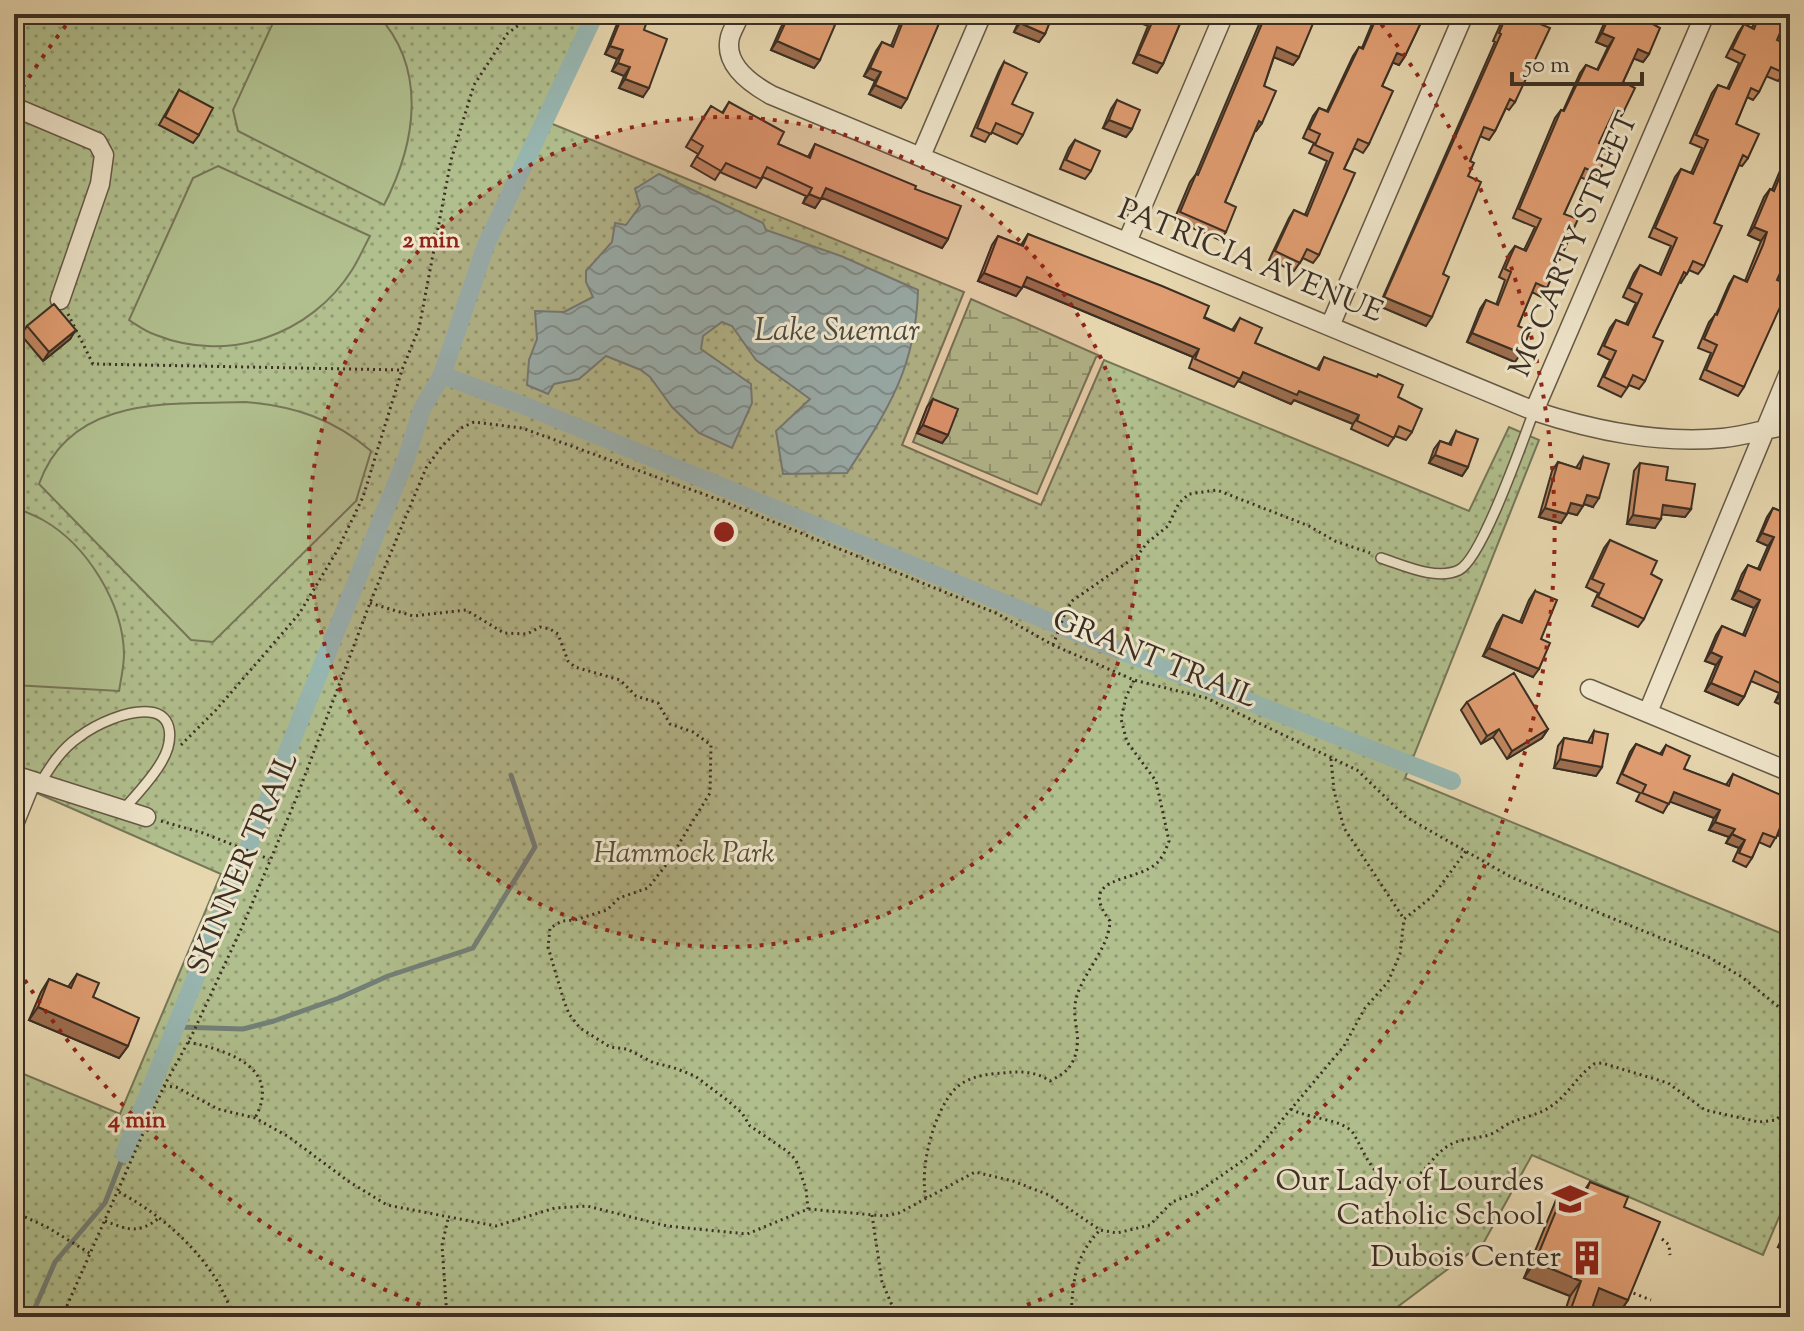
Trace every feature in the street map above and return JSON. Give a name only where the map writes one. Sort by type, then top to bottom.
[{"type":"street","name":"PATRICIA AVENUE","points":[[740,14],[729,40],[731,56],[751,84],[771,95],[1534,411],[1572,423],[1651,438],[1725,438],[1790,425]]},
{"type":"street","points":[[921,156],[982,14]]},
{"type":"street","points":[[1127,242],[1224,14]]},
{"type":"street","points":[[1330,326],[1464,14]]},
{"type":"street","name":"MCCARTY STREET","points":[[1534,411],[1705,14]]},
{"type":"street","points":[[14,107],[97,142],[104,155],[100,184],[60,300]]},
{"type":"street","points":[[1648,712],[1790,370]]},
{"type":"street","points":[[1590,689],[1790,772]]},
{"type":"street","points":[[14,824],[28,781],[146,817]]},
{"type":"lane","points":[[1381,558],[1427,573],[1456,572],[1468,564],[1484,536],[1534,411]]},
{"type":"lane","points":[[28,781],[78,737],[102,724],[149,712],[162,716],[169,726],[170,736],[162,760],[123,810]]},
{"type":"path","points":[[162,760],[184,743],[216,710],[299,614],[337,551],[363,497],[402,370],[419,328],[451,160],[474,85],[507,34],[533,14]]},
{"type":"path","points":[[60,300],[93,364],[402,370]]},
{"type":"path","name":"GRANT TRAIL","points":[[461,428],[474,422],[522,428],[725,502],[998,614],[1134,680],[1206,698],[1357,770],[1406,817],[1511,877],[1710,958],[1742,977],[1790,1020]]},
{"type":"path","name":"SKINNER TRAIL","points":[[62,1317],[164,1086],[192,1035],[243,925],[426,468],[442,446],[461,428]]},
{"type":"path","points":[[1054,643],[1072,601],[1138,555],[1168,526],[1179,503],[1189,494],[1217,490],[1381,558]]},
{"type":"path","points":[[370,603],[413,616],[466,610],[504,633],[527,634],[540,627],[550,629],[558,634],[568,661],[575,667],[620,680],[636,696],[658,703],[670,724],[693,732],[711,745],[710,793],[666,865],[648,888],[619,898],[607,910],[562,921],[550,928],[548,947],[569,1014],[580,1028],[610,1047],[627,1049],[654,1063],[695,1076],[727,1100],[742,1113],[750,1126],[796,1160],[806,1189],[808,1209]]},
{"type":"path","points":[[926,1198],[923,1183],[927,1151],[943,1108],[957,1087],[978,1075],[1015,1071],[1039,1073],[1050,1081],[1066,1072],[1074,1060],[1079,1034],[1075,1007],[1079,992],[1110,928],[1110,921],[1101,909],[1099,895],[1106,886],[1156,864],[1169,841],[1156,781],[1127,742],[1121,719],[1134,680]]},
{"type":"path","points":[[164,1086],[176,1087],[218,1109],[255,1118],[289,1137],[348,1181],[387,1205],[496,1226],[555,1208],[587,1206],[667,1226],[747,1234],[808,1209],[885,1216],[899,1213],[975,1172],[1013,1181],[1049,1195],[1100,1230],[1117,1233],[1150,1225],[1172,1202],[1198,1192],[1255,1152],[1344,1046],[1365,1008],[1388,982],[1400,954],[1404,919],[1344,828],[1334,791],[1331,757]]},
{"type":"path","points":[[146,817],[239,845],[269,859]]},
{"type":"path","points":[[1404,919],[1433,896],[1466,851]]},
{"type":"path","points":[[188,1042],[232,1053],[250,1066],[261,1084],[262,1097],[255,1118]]},
{"type":"path","points":[[1291,1109],[1305,1117],[1341,1124],[1352,1132],[1377,1174],[1392,1182],[1408,1182],[1420,1176],[1451,1144],[1492,1134],[1510,1123],[1546,1110],[1561,1099],[1594,1064],[1602,1063],[1668,1083],[1705,1110],[1759,1122],[1776,1120],[1790,1106]]},
{"type":"path","points":[[118,1191],[177,1232],[204,1261],[237,1317]]},
{"type":"path","points":[[14,1212],[47,1227],[91,1254]]},
{"type":"path","points":[[872,1215],[882,1282],[897,1317]]},
{"type":"path","points":[[105,1221],[136,1230],[147,1228],[159,1218]]},
{"type":"path","points":[[447,1317],[442,1245],[448,1219]]},
{"type":"path","points":[[1071,1317],[1078,1264],[1086,1245],[1100,1230]]},
{"type":"path","points":[[1662,1239],[1669,1245],[1670,1255]]},
{"type":"path","points":[[1628,1291],[1651,1300]]},
{"type":"green space","name":"Hammock Park","points":[[14,14],[601,14],[550,123],[964,292],[902,445],[1041,505],[1104,360],[1469,511],[1509,427],[1539,440],[1405,778],[1790,937],[1790,1191],[1763,1255],[1532,1155],[1484,1242],[1384,1317],[14,1317],[14,1070],[120,1114],[221,874],[14,783]]},
{"type":"green space","points":[[277,14],[377,14],[393,35],[404,58],[412,107],[404,157],[384,205],[238,131],[233,110]]},
{"type":"green space","points":[[218,166],[370,236],[352,270],[335,293],[291,327],[266,338],[211,346],[183,343],[152,334],[129,320],[193,178]]},
{"type":"green space","points":[[971,299],[1100,356],[1096,357],[1037,494],[913,442]]},
{"type":"green space","points":[[245,402],[297,411],[328,422],[371,451],[356,501],[213,642],[191,640],[39,484],[54,455],[73,434],[97,420],[154,406]]},
{"type":"green space","points":[[14,507],[59,531],[74,544],[100,577],[110,596],[122,635],[124,659],[119,691],[14,685]]},
{"type":"water","name":"Lake Suemar","points":[[659,174],[763,223],[766,230],[841,256],[918,290],[912,342],[897,387],[847,473],[783,474],[776,431],[810,399],[756,360],[732,326],[722,322],[703,336],[701,349],[751,384],[752,403],[732,448],[699,433],[641,370],[606,356],[579,379],[554,384],[548,394],[527,385],[529,360],[537,339],[535,311],[564,312],[593,297],[586,282],[586,271],[612,242],[615,223],[626,225],[640,206],[635,189]]},
{"type":"building","points":[[623,14],[648,18],[644,30],[667,39],[649,88],[625,79],[630,67],[618,63],[623,50],[610,46]]},
{"type":"building","points":[[801,14],[823,14],[821,19],[835,25],[820,60],[777,41],[787,19],[797,23]]},
{"type":"building","points":[[906,14],[943,14],[907,99],[875,85],[881,72],[870,68],[882,42],[893,47]]},
{"type":"building","points":[[1024,14],[1053,14],[1045,34],[1020,23]]},
{"type":"building","points":[[1146,14],[1184,14],[1163,64],[1138,54],[1154,18]]},
{"type":"building","points":[[1266,14],[1317,14],[1299,57],[1277,47],[1264,86],[1276,91],[1262,123],[1259,121],[1225,202],[1236,207],[1226,232],[1180,212]]},
{"type":"building","points":[[1378,14],[1425,14],[1405,56],[1397,53],[1382,86],[1393,91],[1369,144],[1358,139],[1344,169],[1355,173],[1319,255],[1307,249],[1300,263],[1275,251],[1294,210],[1307,216],[1333,153],[1315,145],[1320,134],[1309,129],[1319,108],[1328,112],[1359,47],[1363,49]]},
{"type":"building","points":[[1507,14],[1544,14],[1540,24],[1550,28],[1515,102],[1510,99],[1495,131],[1484,127],[1470,161],[1474,163],[1468,176],[1481,182],[1443,274],[1449,277],[1432,317],[1384,297],[1501,34]]},
{"type":"building","points":[[1610,14],[1652,14],[1649,22],[1660,28],[1649,54],[1638,49],[1623,82],[1635,88],[1623,113],[1615,109],[1599,143],[1610,148],[1598,174],[1585,168],[1564,214],[1578,219],[1547,288],[1536,283],[1518,326],[1530,331],[1521,353],[1472,333],[1486,300],[1498,305],[1511,272],[1505,269],[1515,246],[1526,251],[1541,219],[1519,209],[1561,110],[1564,111],[1586,65],[1598,70],[1614,38],[1602,33]]},
{"type":"building","points":[[1760,14],[1788,14],[1777,40],[1790,46],[1790,59],[1784,73],[1771,67],[1759,92],[1751,88],[1736,124],[1759,134],[1748,158],[1743,155],[1714,223],[1722,226],[1704,266],[1693,261],[1687,274],[1684,272],[1653,337],[1663,341],[1645,381],[1633,375],[1627,388],[1604,377],[1616,351],[1604,346],[1616,320],[1628,325],[1642,294],[1629,288],[1640,265],[1661,275],[1677,238],[1655,228],[1681,169],[1693,174],[1708,140],[1696,135],[1718,85],[1729,89],[1745,55],[1732,49],[1744,24],[1754,29]]},
{"type":"building","points":[[1004,62],[1027,73],[1012,104],[1033,113],[1023,135],[996,123],[991,134],[977,128]]},
{"type":"building","points":[[179,90],[213,108],[199,135],[165,117]]},
{"type":"building","points":[[1117,100],[1140,110],[1132,129],[1109,120]]},
{"type":"building","points":[[729,102],[784,132],[778,144],[810,158],[815,144],[961,206],[948,239],[826,188],[821,199],[809,194],[812,188],[767,167],[761,179],[726,163],[721,171],[697,157],[703,146],[691,139],[711,106],[723,113]]},
{"type":"building","points":[[1075,140],[1100,151],[1091,171],[1066,160]]},
{"type":"building","points":[[1790,151],[1790,256],[1777,280],[1790,285],[1744,387],[1706,370],[1717,345],[1704,339],[1734,276],[1747,282],[1767,232],[1754,227],[1770,189],[1774,191]]},
{"type":"building","points":[[14,206],[21,209],[14,228]]},
{"type":"building","points":[[1028,234],[1209,306],[1204,318],[1234,331],[1240,318],[1262,328],[1255,343],[1319,370],[1324,357],[1403,385],[1398,397],[1422,409],[1412,432],[1399,426],[1394,438],[1357,421],[1359,415],[1299,391],[1297,395],[1243,372],[1240,379],[1195,359],[1199,349],[1027,277],[1022,288],[984,273],[998,236],[1023,246]]},
{"type":"building","points":[[54,304],[76,330],[49,352],[27,326]]},
{"type":"building","points":[[933,399],[958,409],[948,435],[923,425]]},
{"type":"building","points":[[1456,431],[1478,439],[1468,467],[1435,455],[1440,441],[1451,445]]},
{"type":"building","points":[[1583,457],[1609,464],[1599,498],[1587,495],[1583,506],[1571,503],[1567,514],[1545,508],[1558,462],[1580,469]]},
{"type":"building","points":[[1640,463],[1668,467],[1666,480],[1695,484],[1691,509],[1663,505],[1661,519],[1633,515]]},
{"type":"building","points":[[1773,508],[1790,515],[1790,698],[1781,694],[1784,685],[1755,671],[1744,697],[1711,683],[1722,657],[1711,652],[1722,626],[1745,636],[1760,600],[1738,590],[1748,565],[1760,570],[1774,537],[1762,533]]},
{"type":"building","points":[[1610,540],[1657,561],[1651,574],[1662,580],[1644,619],[1598,597],[1604,584],[1592,579]]},
{"type":"building","points":[[1535,591],[1557,600],[1541,639],[1550,643],[1539,669],[1489,648],[1503,615],[1522,623]]},
{"type":"building","points":[[1514,673],[1548,729],[1512,751],[1499,729],[1487,736],[1467,702]]},
{"type":"building","points":[[1594,731],[1608,734],[1602,767],[1560,759],[1564,738],[1592,743]]},
{"type":"building","points":[[1636,744],[1662,755],[1666,745],[1690,756],[1684,769],[1729,786],[1733,774],[1790,799],[1790,829],[1781,825],[1776,838],[1763,833],[1752,858],[1739,853],[1745,840],[1732,834],[1735,829],[1715,822],[1720,810],[1674,792],[1669,804],[1642,793],[1646,785],[1622,774]]},
{"type":"building","points":[[77,974],[99,983],[93,997],[139,1018],[128,1046],[38,1007],[49,979],[71,988]]},
{"type":"building","name":"Dubois Center","points":[[1590,1182],[1628,1197],[1624,1207],[1660,1222],[1628,1300],[1599,1288],[1589,1317],[1568,1317],[1581,1281],[1535,1262],[1567,1184],[1586,1192]]},
{"type":"building","points":[[1790,1225],[1790,1241],[1784,1239]]},
{"type":"waterway","points":[[124,1154],[406,459],[422,409],[442,375],[486,245],[595,14]]},
{"type":"waterway","points":[[442,375],[533,409],[1138,658],[1452,781]]},
{"type":"waterway","points":[[177,1027],[243,1029],[274,1021],[339,998],[388,976],[473,948],[535,847],[511,775]]},
{"type":"waterway","points":[[31,1317],[55,1262],[105,1203],[124,1154]]},
{"type":"place","name":"Our Lady of Lourdes Catholic School","points":[[1570,1199]]},
{"type":"place","name":"Dubois Center","points":[[1587,1258]]}]
